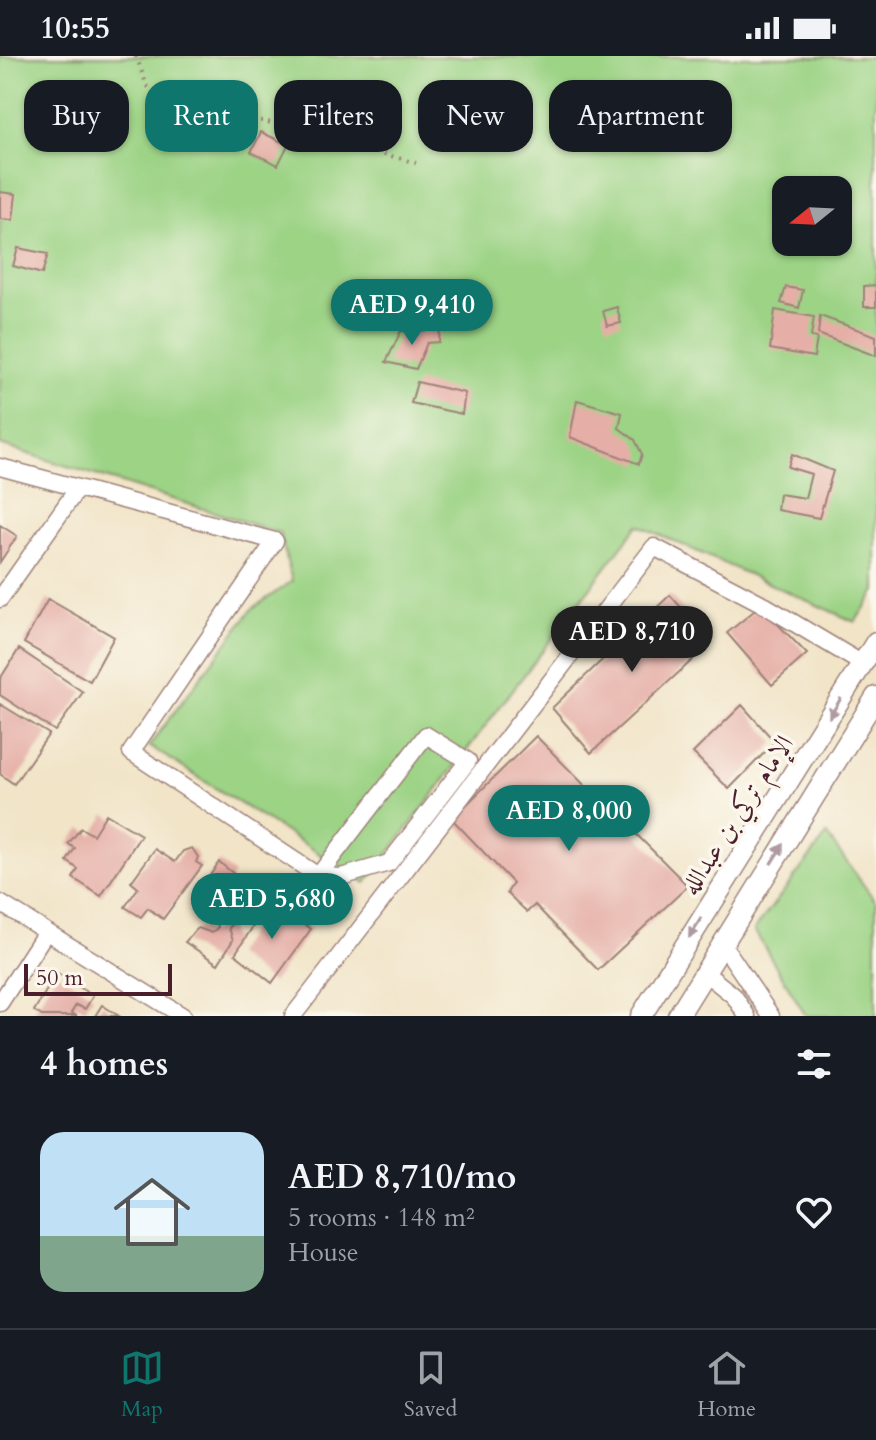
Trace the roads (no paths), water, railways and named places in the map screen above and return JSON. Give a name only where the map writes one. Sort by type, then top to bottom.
[{"type":"street","points":[[0,467],[275,541],[131,752],[318,876],[341,877],[389,863],[468,761],[426,735],[318,876]]},
{"type":"street","points":[[0,599],[78,488]]},
{"type":"street","points":[[293,1016],[654,547],[759,602],[861,663]]},
{"type":"street","name":"الإمام تركي بن عبدالله","points":[[641,1016],[876,642]]},
{"type":"street","name":"الإمام تركي بن عبدالله","points":[[678,1016],[876,697]]},
{"type":"street","points":[[0,903],[183,1016]]},
{"type":"street","points":[[0,1003],[46,932]]},
{"type":"street","points":[[722,943],[771,1016]]},
{"type":"street","points":[[704,972],[734,996],[747,1016]]}]
